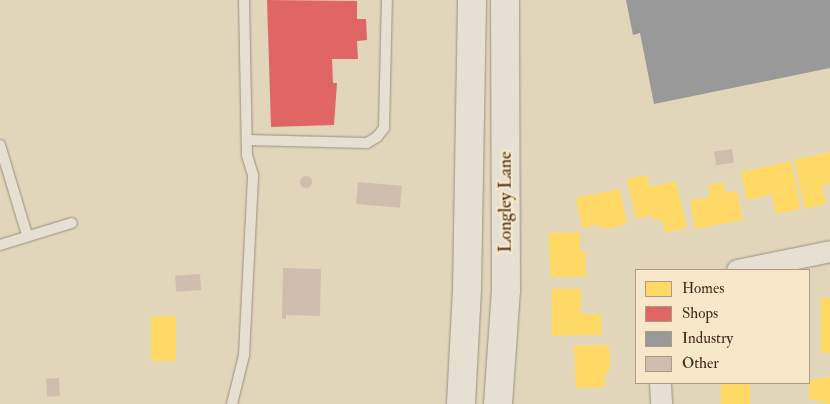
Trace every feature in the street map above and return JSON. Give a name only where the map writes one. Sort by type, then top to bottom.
[{"type":"main road","points":[[461,404],[467,288],[472,0]]},
{"type":"main road","name":"Longley Lane","points":[[498,404],[506,290],[505,0]]},
{"type":"street","points":[[742,269],[830,252]]},
{"type":"street","points":[[660,384],[661,404]]},
{"type":"lane","points":[[232,404],[244,355],[253,174],[247,155],[244,0]]},
{"type":"lane","points":[[247,140],[367,143],[377,137],[384,128],[386,0]]},
{"type":"lane","points":[[0,145],[27,236]]},
{"type":"lane","points":[[0,245],[72,223]]},
{"type":"building: Homes","points":[[830,152],[830,184],[822,186],[826,204],[805,209],[794,160]]},
{"type":"building: Homes","points":[[791,161],[801,209],[776,214],[772,194],[747,200],[741,172]]},
{"type":"building: Homes","points":[[647,175],[650,187],[676,181],[687,228],[665,233],[662,219],[654,221],[652,215],[636,219],[627,179]]},
{"type":"building: Homes","points":[[723,182],[725,193],[737,191],[743,220],[695,229],[690,200],[710,197],[708,185]]},
{"type":"building: Homes","points":[[620,189],[627,224],[602,230],[601,226],[594,225],[582,228],[576,198]]},
{"type":"building: Homes","points":[[580,232],[580,251],[585,251],[586,276],[551,277],[548,233]]},
{"type":"building: Homes","points":[[552,289],[581,289],[581,314],[601,314],[602,335],[552,336]]},
{"type":"building: Homes","points":[[821,298],[830,298],[830,353],[821,353]]},
{"type":"building: Homes","points":[[151,316],[176,316],[176,361],[151,361]]},
{"type":"building: Homes","points":[[609,345],[610,369],[605,374],[605,387],[576,388],[574,346]]},
{"type":"building: Homes","points":[[830,377],[830,404],[809,399],[810,380]]},
{"type":"building: Homes","points":[[721,384],[750,384],[750,404],[721,404]]},
{"type":"building: Shops","points":[[267,0],[357,1],[357,19],[366,19],[367,40],[357,41],[358,59],[332,59],[333,83],[337,83],[334,125],[271,127]]},
{"type":"building: Industry","points":[[626,0],[830,0],[830,68],[654,104],[640,33],[633,35]]},
{"type":"building: Other","points":[[732,149],[734,163],[716,165],[714,152]]},
{"type":"building: Other","points":[[308,176],[311,177],[311,187],[304,188],[301,187],[300,180],[301,177]]},
{"type":"building: Other","points":[[358,182],[402,186],[400,208],[356,204]]},
{"type":"building: Other","points":[[283,268],[321,269],[320,316],[286,315],[286,319],[282,319]]},
{"type":"building: Other","points":[[200,274],[201,290],[176,292],[175,276]]},
{"type":"building: Other","points":[[59,378],[60,396],[47,397],[46,379]]}]
